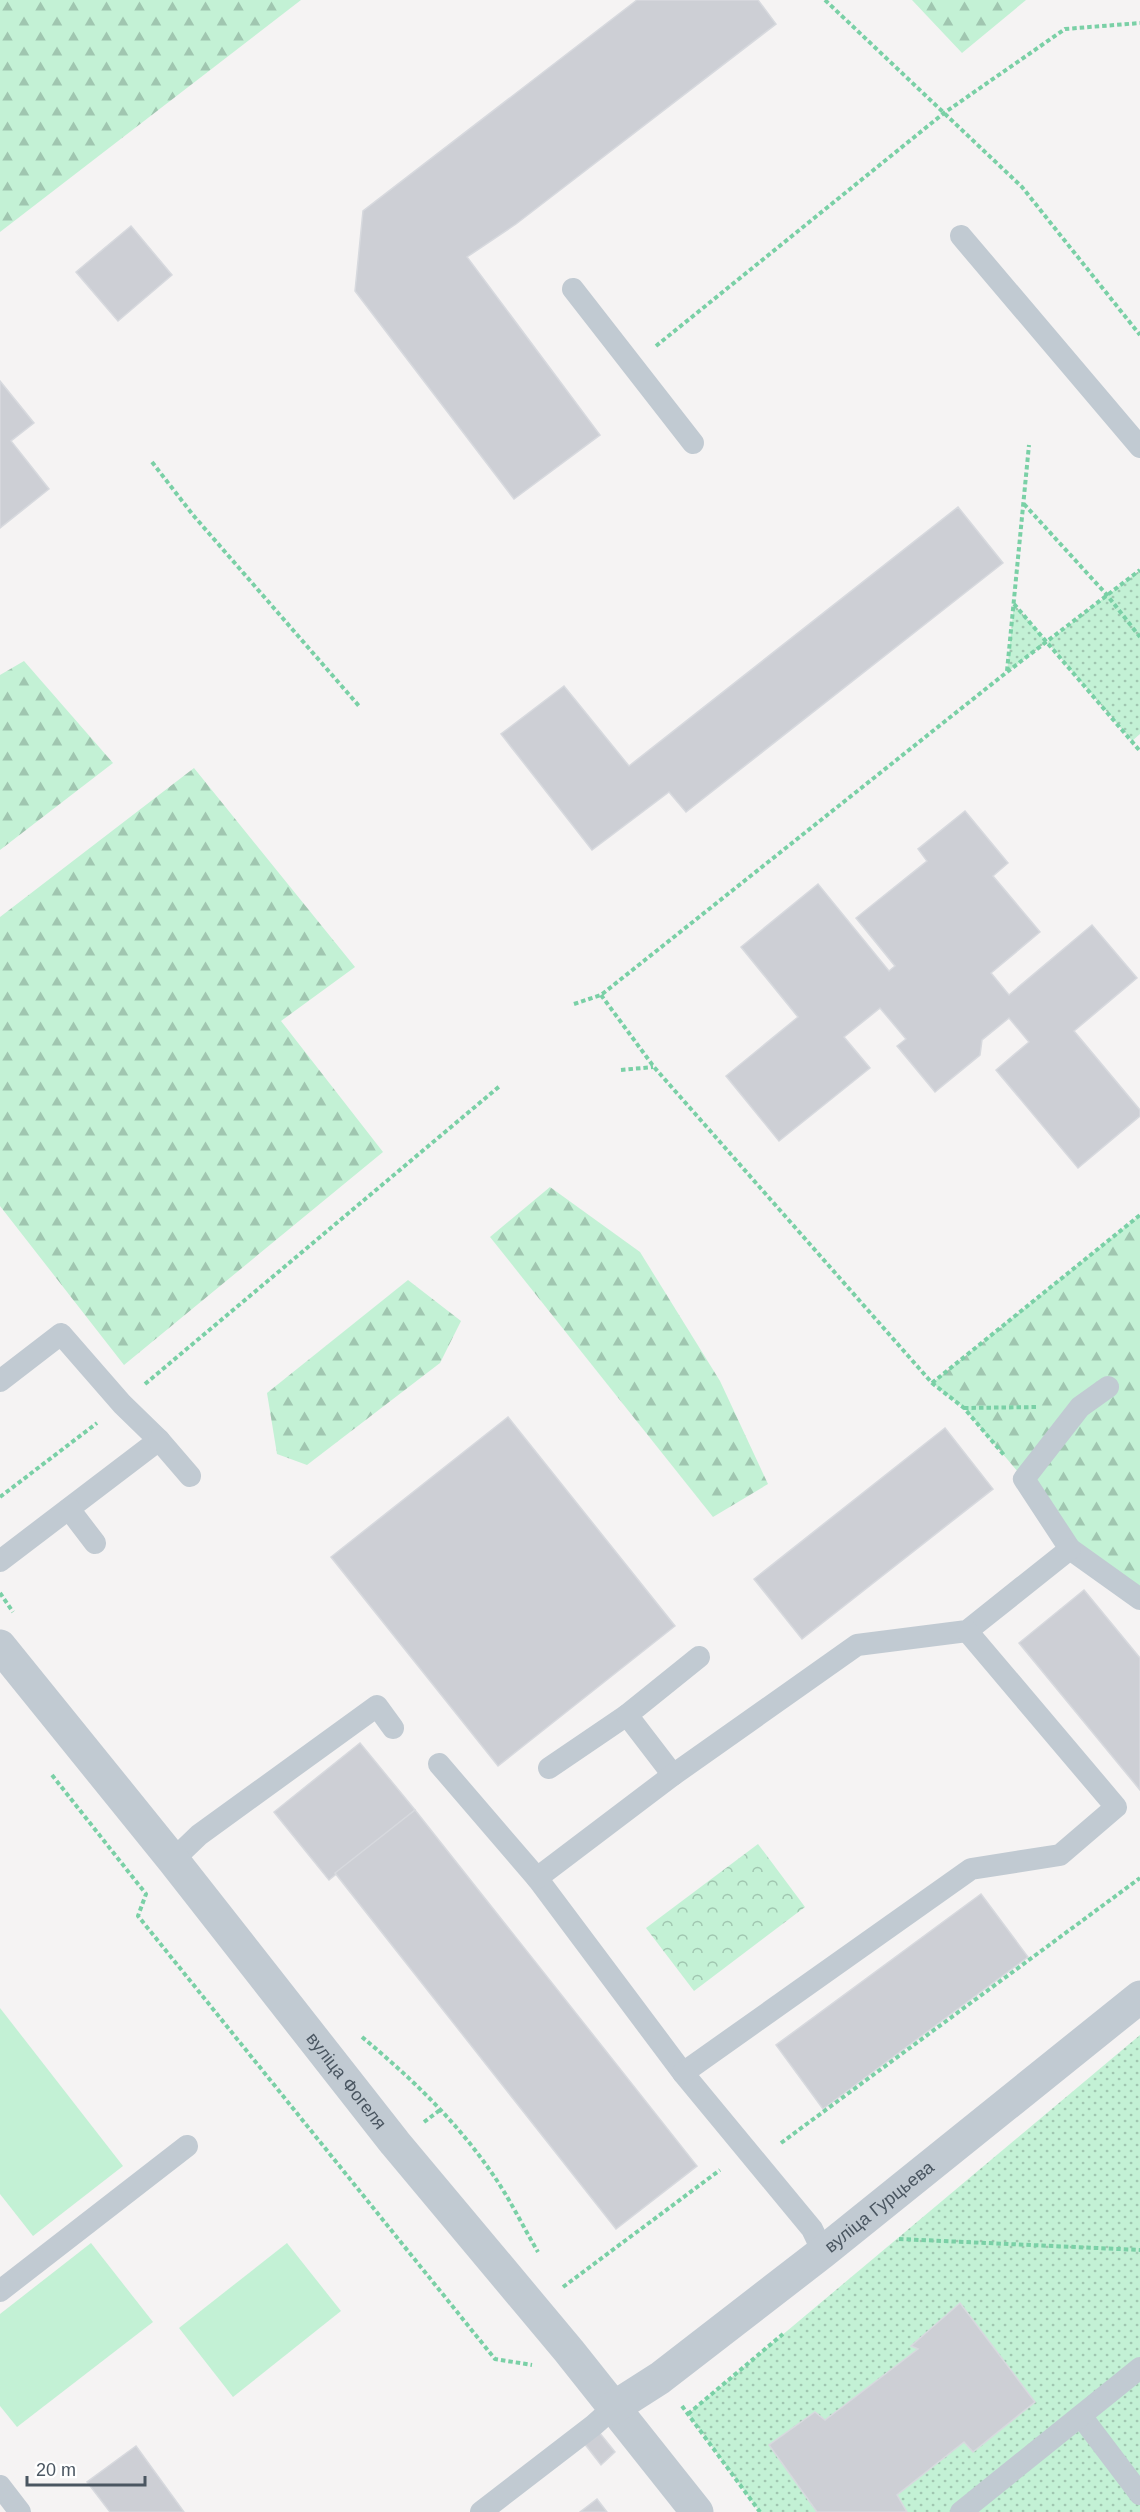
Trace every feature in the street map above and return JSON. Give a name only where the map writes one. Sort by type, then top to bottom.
[{"type":"street","name":"вуліца Фогеля","points":[[0,1646],[173,1860],[395,2143],[569,2351],[697,2512]]},
{"type":"street","name":"вуліца Гурцьева","points":[[613,2408],[660,2378],[824,2252],[1140,1997]]},
{"type":"lane","points":[[961,236],[1140,447]]},
{"type":"lane","points":[[573,289],[693,442]]},
{"type":"lane","points":[[0,1381],[61,1334],[122,1404],[159,1440],[190,1476]]},
{"type":"lane","points":[[1108,1387],[1080,1407],[1024,1479],[1070,1549],[1140,1599]]},
{"type":"lane","points":[[0,1561],[159,1440]]},
{"type":"lane","points":[[69,1509],[95,1543]]},
{"type":"lane","points":[[537,1878],[673,1776],[857,1645],[967,1631],[1070,1549]]},
{"type":"lane","points":[[683,2073],[971,1869],[1060,1855],[1116,1807],[967,1631]]},
{"type":"lane","points":[[549,1768],[627,1715],[699,1657]]},
{"type":"lane","points":[[173,1860],[199,1834],[377,1707],[393,1728]]},
{"type":"lane","points":[[627,1715],[673,1776]]},
{"type":"lane","points":[[439,1764],[537,1878],[683,2073],[812,2229],[824,2252]]},
{"type":"lane","points":[[0,2291],[187,2146]]},
{"type":"lane","points":[[961,2512],[1140,2368]]},
{"type":"lane","points":[[481,2512],[613,2408]]},
{"type":"lane","points":[[1081,2416],[1140,2494]]},
{"type":"lane","points":[[0,2486],[20,2512]]},
{"type":"path","points":[[825,0],[1022,187],[1140,335]]},
{"type":"path","points":[[633,365],[944,113],[1065,29],[1140,23]]},
{"type":"path","points":[[1007,672],[1029,445]]},
{"type":"path","points":[[152,462],[193,515],[359,706]]},
{"type":"path","points":[[1024,504],[1107,595],[1140,637]]},
{"type":"path","points":[[574,1004],[601,994],[1007,672],[1140,570]]},
{"type":"path","points":[[1014,604],[1140,751]]},
{"type":"path","points":[[601,994],[654,1067],[932,1383],[964,1408],[1024,1479]]},
{"type":"path","points":[[621,1070],[654,1067]]},
{"type":"path","points":[[0,1497],[122,1404],[501,1085]]},
{"type":"path","points":[[932,1383],[1140,1215]]},
{"type":"path","points":[[964,1408],[1080,1407]]},
{"type":"path","points":[[49,1770],[146,1894],[138,1916],[495,2359]]},
{"type":"path","points":[[560,2289],[721,2169],[755,2162],[1140,1878]]},
{"type":"path","points":[[402,2070],[440,2110],[489,2169],[542,2259]]},
{"type":"path","points":[[896,2239],[1140,2250]]},
{"type":"path","points":[[660,2378],[760,2512]]},
{"type":"green space","points":[[0,0],[301,0],[0,232]]},
{"type":"green space","points":[[912,0],[1026,0],[962,53]]},
{"type":"green space","points":[[1140,570],[1140,734],[1132,741],[1047,642]]},
{"type":"green space","points":[[1014,604],[1047,642],[1007,672]]},
{"type":"green space","points":[[24,661],[113,763],[0,850],[0,675]]},
{"type":"green space","points":[[194,768],[355,967],[281,1021],[383,1152],[124,1365],[0,1206],[0,917]]},
{"type":"green space","points":[[550,1187],[640,1252],[720,1381],[768,1484],[713,1517],[490,1237]]},
{"type":"green space","points":[[1140,1215],[1140,1599],[1070,1549],[1024,1479],[964,1408],[932,1383]]},
{"type":"green space","points":[[408,1280],[461,1321],[440,1363],[307,1465],[277,1454],[267,1393]]},
{"type":"green space","points":[[758,1844],[805,1907],[694,1991],[646,1928]]},
{"type":"green space","points":[[0,2008],[123,2166],[33,2236],[0,2194]]},
{"type":"green space","points":[[1140,2035],[1140,2512],[760,2512],[688,2414]]},
{"type":"green space","points":[[91,2243],[153,2322],[17,2427],[0,2406],[0,2314]]},
{"type":"green space","points":[[287,2243],[341,2311],[233,2397],[179,2328]]},
{"type":"building","points":[[637,0],[758,0],[776,24],[516,224],[467,257],[600,435],[514,499],[355,291],[363,211]]},
{"type":"building","points":[[131,226],[172,275],[118,321],[76,272]]},
{"type":"building","points":[[0,381],[34,423],[11,441],[49,489],[0,528]]},
{"type":"building","points":[[958,507],[1003,563],[686,812],[669,792],[592,850],[501,734],[564,686],[629,766]]},
{"type":"building","points":[[965,811],[1008,863],[993,876],[1040,932],[991,973],[1009,995],[1092,925],[1137,978],[1074,1031],[1140,1110],[1140,1116],[1078,1168],[996,1070],[1029,1042],[1009,1018],[982,1040],[980,1055],[935,1092],[897,1046],[906,1039],[880,1008],[844,1037],[870,1068],[779,1141],[726,1076],[798,1017],[741,947],[818,884],[889,971],[895,966],[856,918],[927,861],[918,849]]},
{"type":"building","points":[[508,1417],[675,1626],[498,1766],[331,1557]]},
{"type":"building","points":[[945,1428],[993,1489],[802,1639],[754,1579]]},
{"type":"building","points":[[1084,1590],[1140,1658],[1140,1790],[1019,1643]]},
{"type":"building","points":[[360,1743],[415,1810],[329,1880],[274,1812]]},
{"type":"building","points":[[415,1810],[697,2166],[616,2229],[335,1873]]},
{"type":"building","points":[[981,1894],[1028,1957],[823,2109],[776,2045]]},
{"type":"building","points":[[960,2303],[1035,2402],[973,2452],[964,2442],[897,2495],[907,2512],[817,2512],[769,2445],[815,2412],[825,2420],[918,2349],[911,2346]]},
{"type":"building","points":[[598,2431],[615,2452],[601,2465],[584,2443]]},
{"type":"building","points":[[136,2446],[184,2512],[110,2512],[87,2482]]},
{"type":"building","points":[[597,2499],[607,2512],[580,2512]]}]
